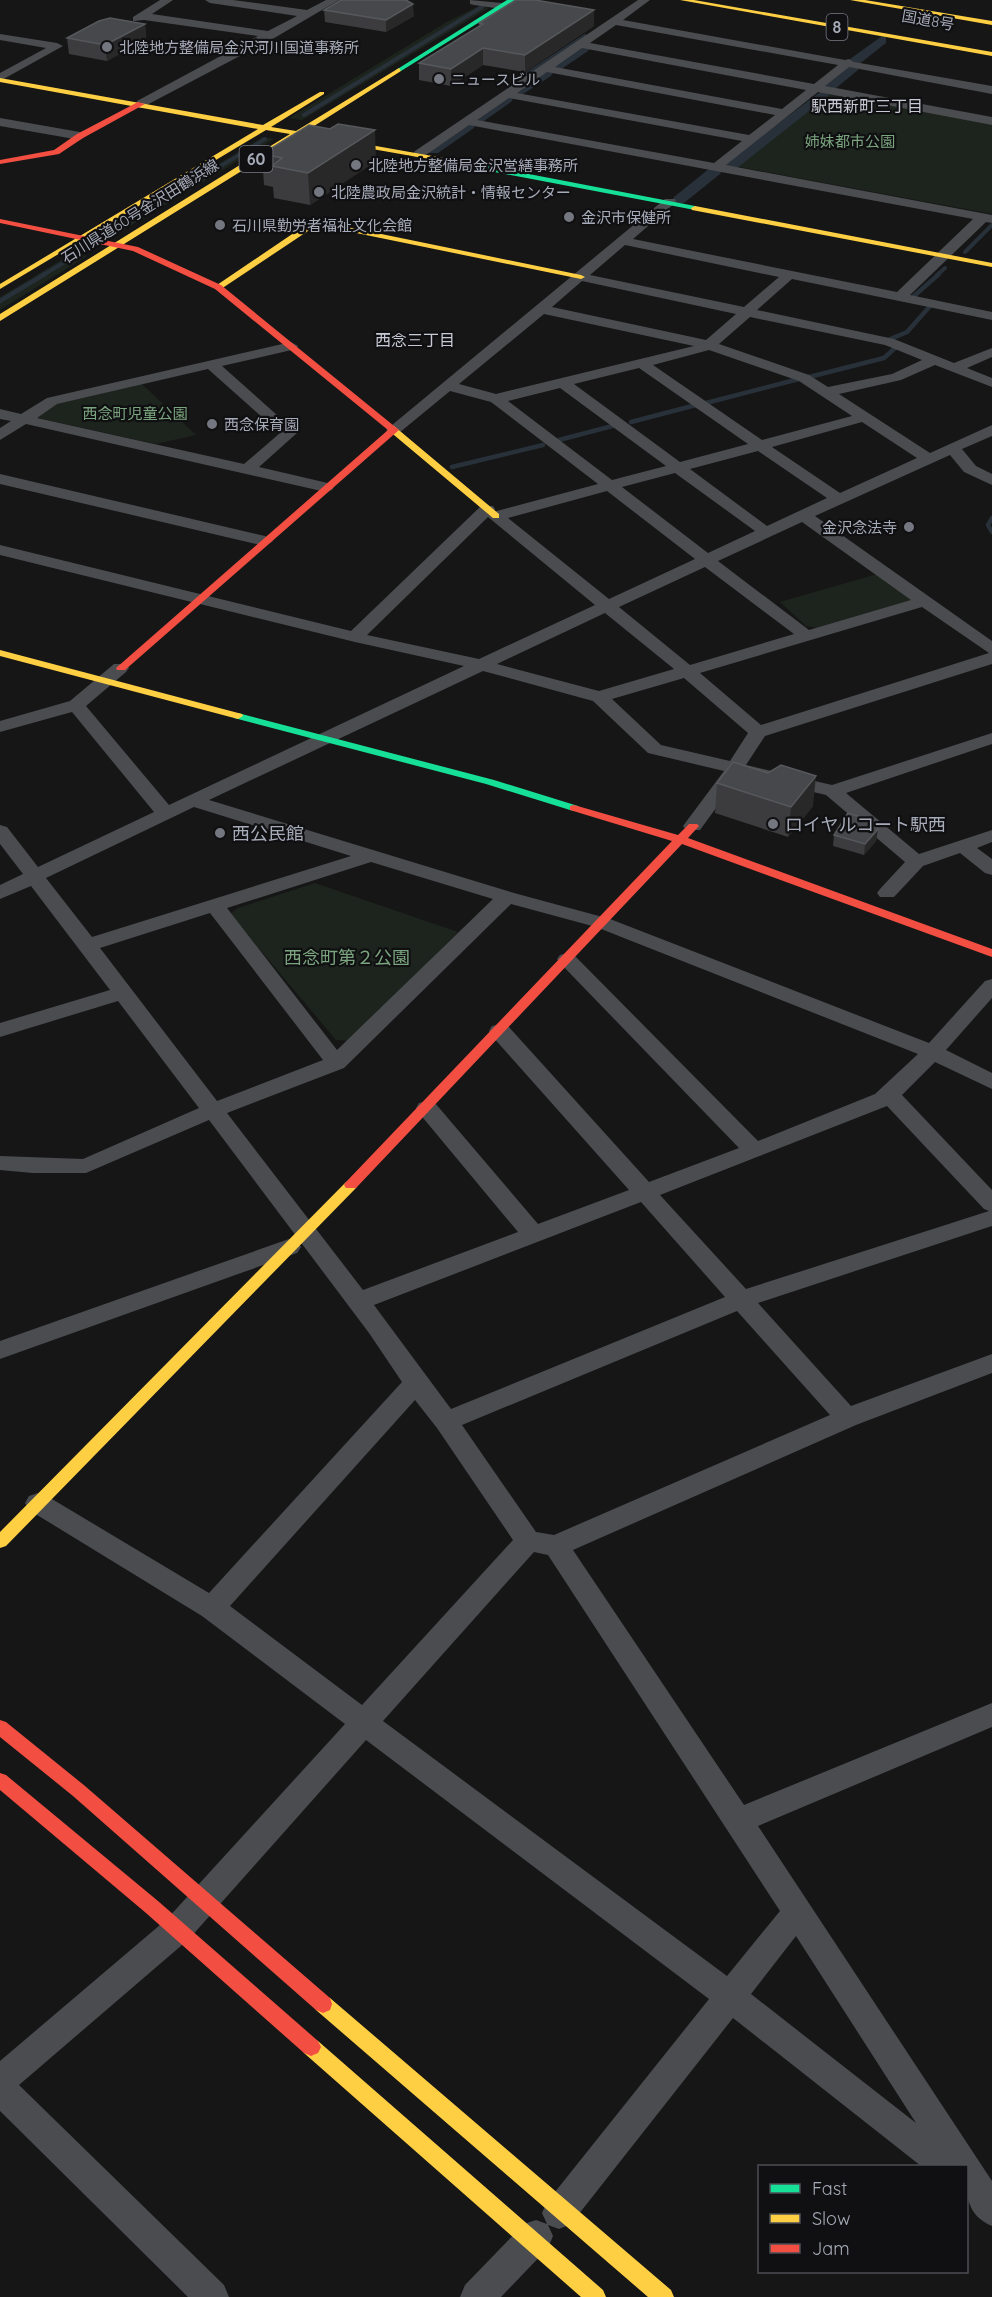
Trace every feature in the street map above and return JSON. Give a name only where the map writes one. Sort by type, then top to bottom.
[{"type":"main road","name":"8","points":[[683,0],[992,56]]},
{"type":"main road","name":"国道8号","points":[[717,0],[992,49]]},
{"type":"main road","name":"国道8号","points":[[853,0],[989,21]]},
{"type":"main road","name":"8","points":[[897,0],[989,21]]},
{"type":"main road","name":"石川県道60号金沢田鶴浜線","points":[[0,318],[507,3]]},
{"type":"main road","points":[[838,6],[992,32]]},
{"type":"main road","points":[[0,79],[419,154],[992,265]]},
{"type":"main road","name":"石川県道60号金沢田鶴浜線","points":[[0,287],[333,87]]},
{"type":"main road","points":[[0,162],[56,152],[80,136],[141,104]]},
{"type":"main road","points":[[0,221],[135,249],[218,287],[492,512]]},
{"type":"main road","points":[[218,287],[316,222],[581,277]]},
{"type":"main road","points":[[99,662],[126,669],[199,599],[394,430]]},
{"type":"main road","points":[[0,653],[106,680],[326,729],[490,782],[690,830],[992,953]]},
{"type":"main road","points":[[350,726],[373,733]]},
{"type":"main road","points":[[0,1542],[427,1108],[690,830]]},
{"type":"main road","points":[[0,1727],[79,1791],[203,1901],[664,2297]]},
{"type":"main road","points":[[0,1780],[178,1929],[596,2297]]},
{"type":"street","points":[[127,22],[142,16],[168,0]]},
{"type":"street","points":[[210,0],[309,14]]},
{"type":"street","points":[[141,104],[334,0]]},
{"type":"street","points":[[419,154],[645,0]]},
{"type":"street","points":[[472,3],[507,3]]},
{"type":"street","points":[[142,16],[272,35]]},
{"type":"street","points":[[612,21],[849,62],[992,90]]},
{"type":"street","points":[[0,37],[62,45],[0,79]]},
{"type":"street","points":[[580,44],[992,121]]},
{"type":"street","points":[[716,168],[849,62]]},
{"type":"street","points":[[544,68],[785,113]]},
{"type":"street","points":[[505,94],[752,139]]},
{"type":"street","points":[[465,121],[988,218]]},
{"type":"street","points":[[0,122],[80,136]]},
{"type":"street","points":[[394,430],[670,202]]},
{"type":"street","points":[[900,297],[944,255],[988,218]]},
{"type":"street","points":[[623,241],[992,316]]},
{"type":"street","points":[[496,399],[642,364],[709,345],[789,275]]},
{"type":"street","points":[[581,277],[889,342],[992,383]]},
{"type":"street","points":[[542,309],[709,345],[804,378],[929,459]]},
{"type":"street","points":[[0,435],[52,401],[291,346]]},
{"type":"street","points":[[954,368],[992,352]]},
{"type":"street","points":[[827,392],[896,377],[935,360]]},
{"type":"street","points":[[211,364],[289,433],[247,470]]},
{"type":"street","points":[[642,364],[838,499]]},
{"type":"street","points":[[563,383],[767,533]]},
{"type":"street","points":[[450,386],[496,399],[807,636]]},
{"type":"street","points":[[0,414],[326,488]]},
{"type":"street","points":[[355,637],[492,512],[610,486],[865,417]]},
{"type":"street","points":[[0,893],[193,801],[326,729],[350,726],[803,515],[992,430]]},
{"type":"street","points":[[953,448],[970,469],[992,480]]},
{"type":"street","points":[[0,492],[7,481],[265,541]]},
{"type":"street","points":[[492,512],[758,732]]},
{"type":"street","points":[[803,515],[992,649]]},
{"type":"street","points":[[0,550],[355,637],[482,665],[599,697],[655,749],[833,791],[916,862]]},
{"type":"street","points":[[599,697],[925,601]]},
{"type":"street","points":[[690,830],[722,789],[758,732],[992,658]]},
{"type":"street","points":[[0,727],[76,705],[106,680],[126,669]]},
{"type":"street","points":[[76,705],[165,813]]},
{"type":"street","points":[[833,791],[992,738]]},
{"type":"street","points":[[193,801],[507,897],[603,923],[932,1052],[992,1082]]},
{"type":"street","points":[[0,831],[89,945],[211,1111],[297,1239],[378,1327],[528,1541],[556,1546],[847,1418],[992,1363]]},
{"type":"street","points":[[887,893],[916,862],[992,836]]},
{"type":"street","points":[[963,846],[992,868]]},
{"type":"street","points":[[89,945],[373,855]]},
{"type":"street","points":[[0,1163],[33,1166],[86,1166],[211,1111],[336,1063],[507,897]]},
{"type":"street","points":[[215,906],[336,1063]]},
{"type":"street","points":[[567,959],[753,1149]]},
{"type":"street","points":[[357,1302],[818,1126],[889,1094],[932,1052],[992,985]]},
{"type":"street","points":[[0,1030],[124,992]]},
{"type":"street","points":[[500,1031],[847,1418]]},
{"type":"street","points":[[889,1094],[992,1204]]},
{"type":"street","points":[[427,1108],[534,1234]]},
{"type":"street","points":[[446,1421],[740,1300],[992,1218]]},
{"type":"street","points":[[0,1350],[297,1239]]},
{"type":"street","points":[[212,1608],[416,1383]]},
{"type":"street","points":[[38,1503],[212,1608],[729,1996],[945,2165]]},
{"type":"street","points":[[0,2081],[178,1929],[528,1541]]},
{"type":"street","points":[[556,1546],[962,2165]]},
{"type":"street","points":[[738,1821],[992,1715]]},
{"type":"street","points":[[477,2297],[562,2209],[797,1911]]},
{"type":"street","points":[[0,2089],[212,2297]]},
{"type":"green space","points":[[481,5],[489,8],[302,120],[289,118],[445,23]]},
{"type":"green space","name":"姉妹都市公園","points":[[829,91],[992,124],[992,214],[734,166]]},
{"type":"green space","points":[[263,137],[274,139],[112,237],[100,235]]},
{"type":"green space","points":[[73,253],[87,256],[0,310],[0,297]]},
{"type":"green space","name":"西念町児童公園","points":[[142,384],[196,435],[156,444],[38,418],[36,415],[51,405]]},
{"type":"green space","points":[[884,572],[915,600],[818,628],[806,626],[780,602]]},
{"type":"green space","name":"西念町第２公園","points":[[315,883],[458,932],[349,1041],[336,1040],[230,914],[238,908]]},
{"type":"building","points":[[341,0],[406,0],[413,4],[386,20],[324,10]]},
{"type":"building","points":[[516,0],[535,0],[594,10],[525,55],[483,48],[451,69],[419,63],[483,24],[479,23]]},
{"type":"building","points":[[110,18],[145,24],[105,45],[67,38],[99,21]]},
{"type":"building","points":[[338,124],[375,130],[308,173],[272,166],[282,158],[262,154],[309,125],[330,129]]},
{"type":"building","points":[[733,762],[768,773],[781,765],[816,776],[791,807],[717,783]]},
{"type":"building","points":[[848,813],[864,818],[878,829],[865,844],[834,835]]},
{"type":"waterway","points":[[304,115],[482,7]]},
{"type":"waterway","points":[[527,74],[585,36]]},
{"type":"waterway","points":[[854,62],[882,40]]},
{"type":"waterway","points":[[556,67],[584,48]]},
{"type":"waterway","points":[[831,86],[854,67]]},
{"type":"waterway","points":[[516,93],[547,73]]},
{"type":"waterway","points":[[732,165],[824,93]]},
{"type":"waterway","points":[[479,118],[507,99]]},
{"type":"waterway","points":[[433,150],[469,125]]},
{"type":"waterway","points":[[118,229],[265,139]]},
{"type":"waterway","points":[[679,200],[715,171]]},
{"type":"waterway","points":[[965,252],[992,225]]},
{"type":"waterway","points":[[43,275],[75,256]]},
{"type":"waterway","points":[[937,275],[945,268]]},
{"type":"waterway","points":[[0,301],[45,274]]},
{"type":"waterway","points":[[914,296],[939,274]]},
{"type":"waterway","points":[[888,340],[907,332],[931,305]]},
{"type":"waterway","points":[[809,377],[884,358],[895,348]]},
{"type":"waterway","points":[[706,403],[799,379]]},
{"type":"waterway","points":[[631,422],[696,405]]},
{"type":"waterway","points":[[559,440],[620,424]]},
{"type":"waterway","points":[[452,467],[543,445]]},
{"type":"waterway","points":[[992,518],[988,525],[992,532]]},
{"type":"traffic: fast","points":[[399,70],[512,0]]},
{"type":"traffic: fast","points":[[466,164],[695,208]]},
{"type":"traffic: fast","points":[[238,716],[490,782],[574,808]]},
{"type":"traffic: slow","points":[[683,0],[992,54]]},
{"type":"traffic: slow","points":[[853,0],[992,23]]},
{"type":"traffic: slow","points":[[0,318],[399,70]]},
{"type":"traffic: slow","points":[[0,80],[466,164]]},
{"type":"traffic: slow","points":[[0,287],[322,93]]},
{"type":"traffic: slow","points":[[695,208],[992,265]]},
{"type":"traffic: slow","points":[[218,287],[316,222],[581,277]]},
{"type":"traffic: slow","points":[[391,428],[496,516]]},
{"type":"traffic: slow","points":[[0,653],[238,716]]},
{"type":"traffic: slow","points":[[0,1542],[351,1185]]},
{"type":"traffic: slow","points":[[323,2004],[664,2297]]},
{"type":"traffic: slow","points":[[311,2047],[596,2297]]},
{"type":"traffic: jam","points":[[0,162],[56,152],[80,136],[141,104]]},
{"type":"traffic: jam","points":[[0,221],[135,249],[218,287],[391,428]]},
{"type":"traffic: jam","points":[[121,668],[394,430]]},
{"type":"traffic: jam","points":[[574,808],[681,840],[992,953]]},
{"type":"traffic: jam","points":[[351,1185],[693,826]]},
{"type":"traffic: jam","points":[[0,1727],[79,1791],[323,2004]]},
{"type":"traffic: jam","points":[[0,1780],[152,1907],[311,2047]]},
{"type":"place","name":"北陸地方整備局金沢河川国道事務所","points":[[107,47]]},
{"type":"place","name":"ニュースビル","points":[[439,79]]},
{"type":"place","name":"北陸地方整備局金沢営繕事務所","points":[[356,165]]},
{"type":"place","name":"北陸農政局金沢統計・情報センター","points":[[319,192]]},
{"type":"place","name":"金沢市保健所","points":[[569,217]]},
{"type":"place","name":"石川県勤労者福祉文化会館","points":[[220,225]]},
{"type":"place","name":"西念保育園","points":[[212,424]]},
{"type":"place","name":"金沢念法寺","points":[[909,527]]},
{"type":"place","name":"ロイヤルコート駅西","points":[[773,824]]},
{"type":"place","name":"西公民館","points":[[220,833]]},
{"type":"district","name":"駅西新町三丁目","points":[[867,106]]},
{"type":"district","name":"西念三丁目","points":[[415,340]]}]
